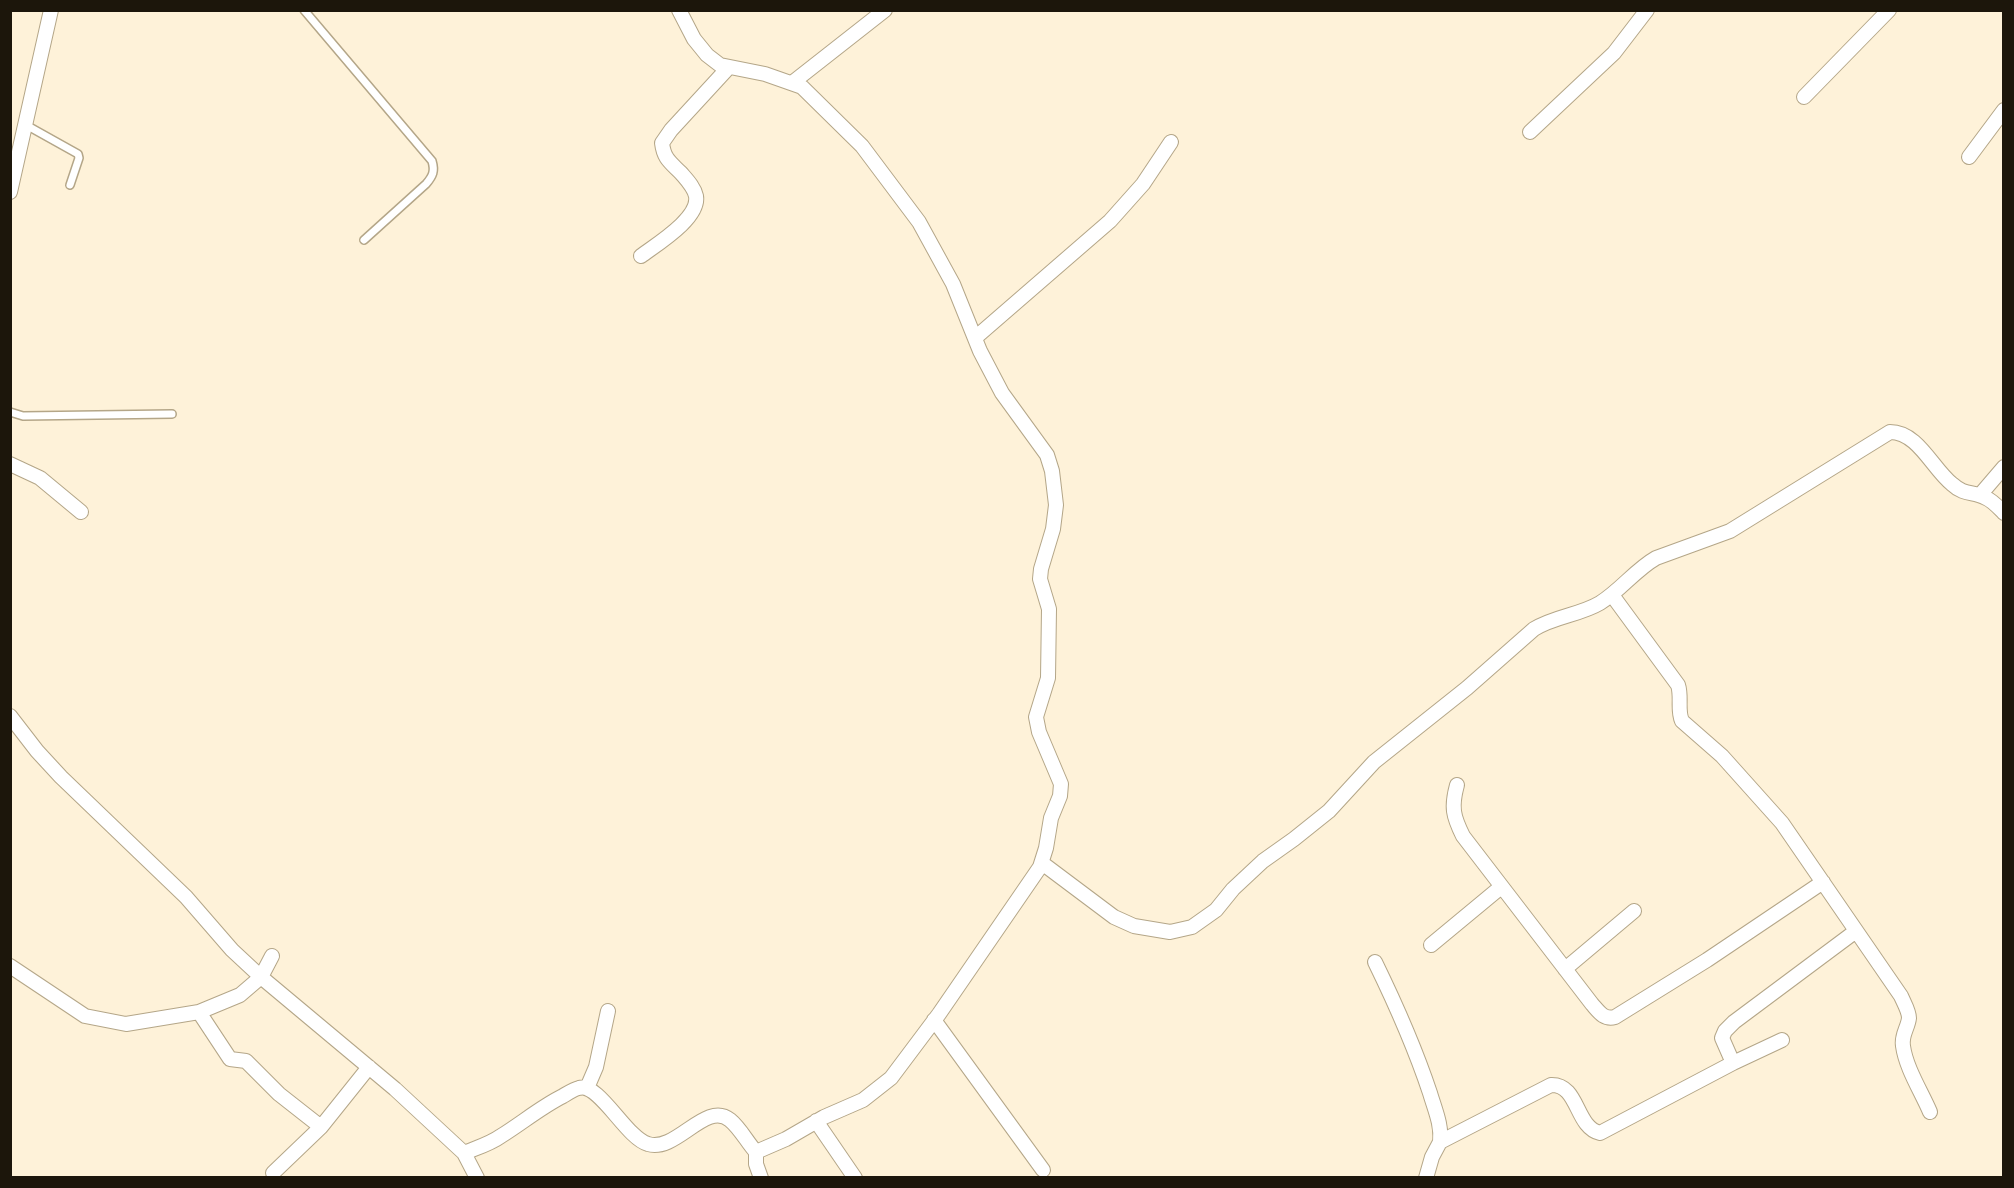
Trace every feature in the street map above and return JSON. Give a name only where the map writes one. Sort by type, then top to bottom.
[{"type":"street","points":[[10,192],[51,10]]},
{"type":"street","points":[[679,10],[694,39],[707,55],[720,65],[765,74],[802,87],[862,146],[919,222],[953,284],[975,338],[1002,393],[1047,455],[1052,471],[1056,505],[1053,529],[1040,579],[1049,609],[1048,678],[1036,717],[1039,732],[1061,784],[1060,796],[1051,818],[1042,863],[934,1020],[891,1078],[863,1100],[756,1152]]},
{"type":"street","points":[[792,83],[885,10]]},
{"type":"street","points":[[1530,132],[1614,53],[1647,10]]},
{"type":"street","points":[[1804,97],[1889,10]]},
{"type":"street","points":[[641,256],[682,224],[695,210],[696,197],[692,185],[663,155],[662,143],[671,130],[729,67]]},
{"type":"street","points":[[1969,157],[2004,110]]},
{"type":"street","points":[[975,338],[1110,221],[1143,184],[1171,142]]},
{"type":"street","points":[[1042,863],[1114,917],[1134,926],[1170,932],[1192,927],[1215,909],[1263,861],[1329,811],[1374,762],[1467,688],[1534,629],[1544,623],[1587,610],[1612,595],[1646,563],[1730,531],[1890,432],[1905,434],[1960,491],[1989,499],[2004,513]]},
{"type":"street","points":[[10,464],[40,478],[81,512]]},
{"type":"street","points":[[1980,495],[2004,467]]},
{"type":"street","points":[[1612,595],[1678,685],[1681,695],[1680,716],[1682,721],[1722,756],[1782,823],[1901,996],[1908,1011],[1909,1020],[1902,1034],[1902,1045],[1906,1060],[1930,1112]]},
{"type":"street","points":[[10,716],[61,777],[186,897],[232,950],[369,1067],[464,1153],[477,1178]]},
{"type":"street","points":[[1457,785],[1452,801],[1453,813],[1463,836],[1565,969],[1608,1019],[1615,1017],[1707,960],[1823,882]]},
{"type":"street","points":[[1431,945],[1501,887]]},
{"type":"street","points":[[1565,969],[1634,912]]},
{"type":"street","points":[[1733,1063],[1722,1038],[1725,1031],[1856,931]]},
{"type":"street","points":[[10,966],[85,1016],[126,1024],[199,1012],[240,995],[261,977],[272,956]]},
{"type":"street","points":[[1375,962],[1397,1008],[1440,1123],[1440,1143],[1432,1157],[1426,1178]]},
{"type":"street","points":[[588,1088],[596,1067],[608,1011]]},
{"type":"street","points":[[199,1012],[230,1059],[246,1061],[279,1094],[321,1127]]},
{"type":"street","points":[[934,1020],[1042,1170]]},
{"type":"street","points":[[1440,1143],[1551,1085],[1560,1085],[1568,1090],[1587,1126],[1600,1133],[1733,1063],[1782,1040]]},
{"type":"street","points":[[273,1173],[321,1127],[369,1067]]},
{"type":"street","points":[[464,1153],[499,1138],[547,1104],[579,1088],[588,1088],[602,1099],[636,1139],[647,1144],[657,1146],[666,1144],[713,1115],[731,1120],[756,1152],[756,1164],[761,1178]]},
{"type":"street","points":[[816,1122],[855,1178]]},
{"type":"lane","points":[[304,10],[432,161],[434,170],[426,184],[363,240]]},
{"type":"lane","points":[[26,125],[78,154],[79,158],[70,185]]},
{"type":"lane","points":[[10,412],[23,416],[172,414]]}]
